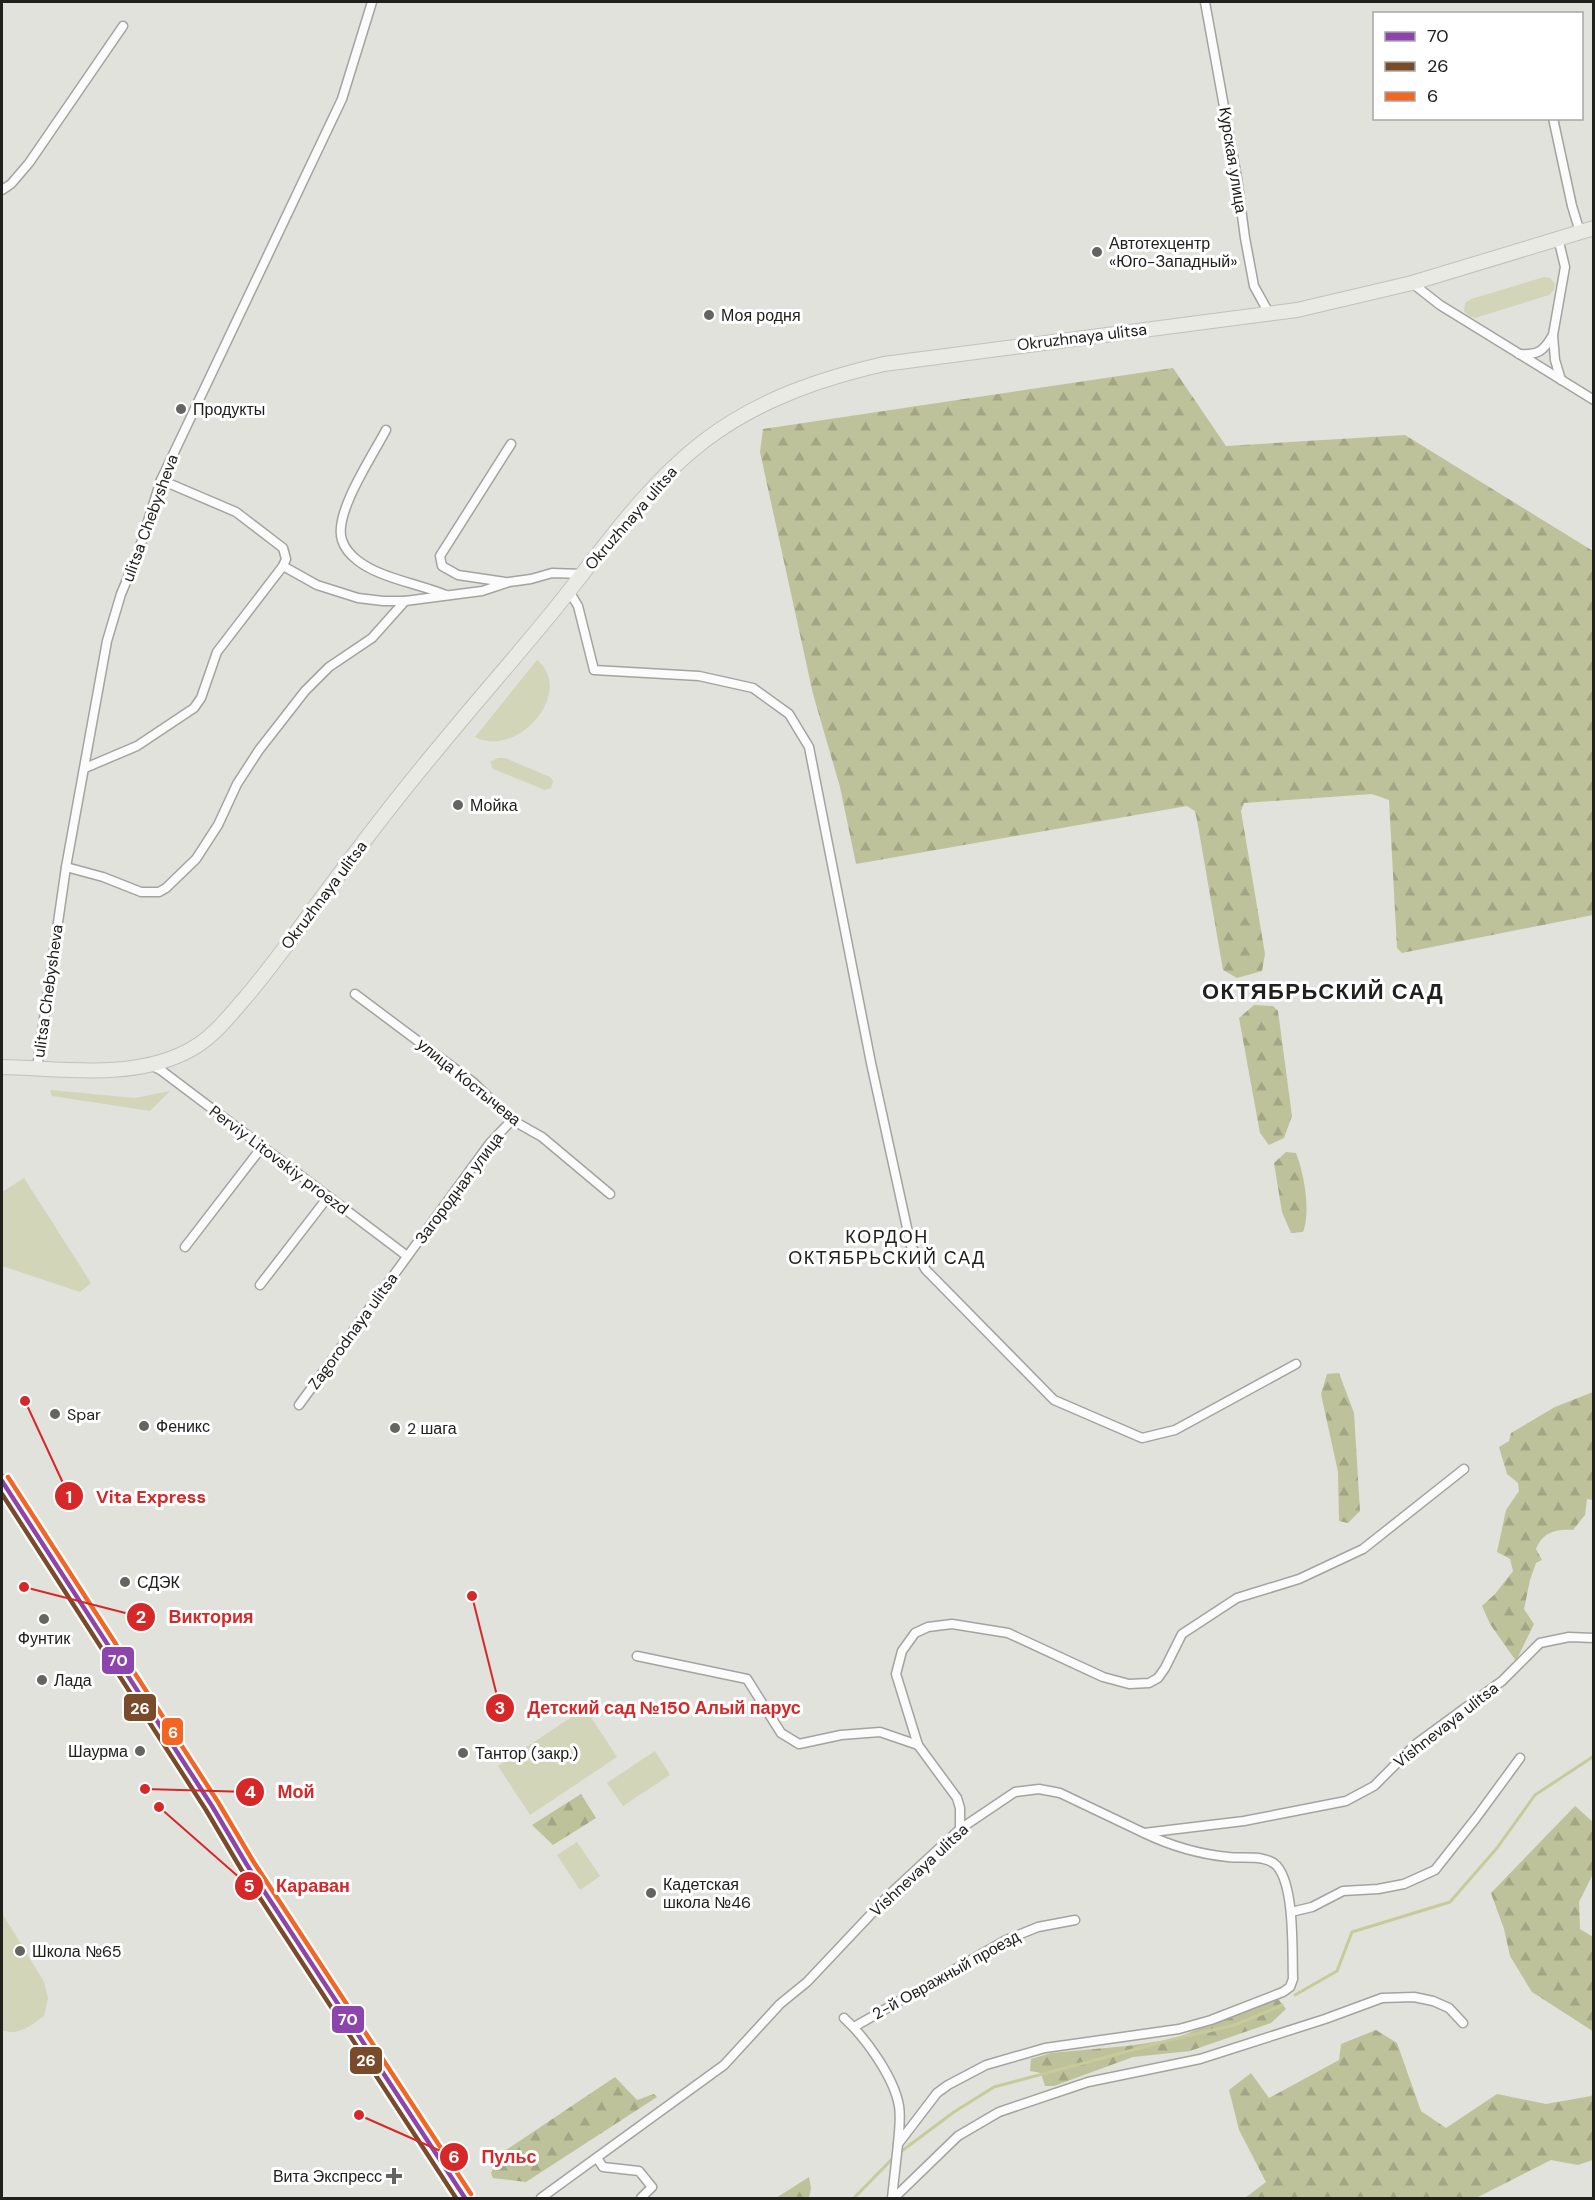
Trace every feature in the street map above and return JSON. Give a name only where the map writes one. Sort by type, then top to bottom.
[{"type":"main road","name":"Okruzhnaya ulitsa","points":[[2,1066],[101,1070],[150,1065],[188,1052],[218,1030],[259,982],[371,832],[436,751],[661,480],[704,441],[747,413],[805,386],[884,363],[1270,315],[1412,283],[1587,230]]},
{"type":"main road","points":[[2,1481],[465,2199]]},
{"type":"street","name":"ulitsa Chebysheva","points":[[37,1068],[66,867],[107,640],[121,594],[137,556],[161,480],[342,99],[372,2]]},
{"type":"street","name":"Курская улица","points":[[1205,2],[1254,286],[1270,315]]},
{"type":"street","points":[[2,190],[11,184],[29,163],[123,26]]},
{"type":"street","points":[[1552,120],[1572,206],[1587,230]]},
{"type":"street","points":[[1558,238],[1565,267],[1553,335],[1555,360],[1561,380]]},
{"type":"street","points":[[1412,283],[1440,305],[1593,400]]},
{"type":"street","points":[[1519,354],[1533,354],[1545,348],[1553,335]]},
{"type":"street","points":[[386,430],[345,508],[340,531],[342,541],[349,553],[379,573],[446,595]]},
{"type":"street","points":[[509,582],[458,575],[442,566],[440,556],[511,444]]},
{"type":"street","points":[[85,768],[137,746],[194,708],[201,698],[217,652],[286,559],[283,548],[236,512],[161,480]]},
{"type":"street","points":[[283,566],[317,585],[358,598],[405,601],[482,591],[509,582],[552,573],[582,574]]},
{"type":"street","points":[[570,591],[578,606],[594,670],[699,676],[753,688],[789,714],[808,747],[869,1052],[911,1246],[926,1270],[1054,1400],[1142,1438],[1175,1430],[1296,1364]]},
{"type":"street","points":[[66,867],[104,877],[141,892],[159,892],[166,888],[196,859],[218,825],[242,776],[259,750],[305,691],[329,667],[372,638],[405,601]]},
{"type":"street","name":"улица Костычева","points":[[355,994],[474,1083],[512,1120],[542,1137],[610,1194]]},
{"type":"street","name":"Perviy Litovskiy proezd","points":[[150,1065],[162,1071],[407,1256]]},
{"type":"street","name":"Загородная улица","points":[[407,1256],[490,1143],[512,1120]]},
{"type":"street","points":[[185,1247],[262,1147]]},
{"type":"street","points":[[260,1285],[328,1197]]},
{"type":"street","name":"Zagorodnaya ulitsa","points":[[299,1405],[407,1256]]},
{"type":"street","points":[[960,1828],[960,1808],[957,1798],[918,1745],[896,1674],[902,1651],[915,1633],[928,1627],[952,1624],[1008,1633],[1103,1677],[1129,1684],[1149,1683],[1158,1678],[1165,1668],[1182,1634],[1236,1598],[1299,1579],[1363,1549],[1464,1469]]},
{"type":"street","name":"Vishnevaya ulitsa","points":[[542,2199],[724,2065],[780,2004],[807,1982],[891,1893],[960,1828],[1015,1792],[1039,1789],[1060,1793],[1144,1833],[1244,1821],[1346,1801],[1374,1786],[1416,1744],[1502,1681],[1540,1643],[1569,1637],[1593,1638]]},
{"type":"street","points":[[636,1656],[747,1679],[781,1733],[799,1744],[841,1735],[880,1732],[918,1745]]},
{"type":"street","points":[[1291,1912],[1311,1906],[1343,1891],[1395,1886],[1435,1870],[1520,1758]]},
{"type":"street","points":[[898,2144],[937,2093],[986,2065],[1045,2048],[1179,2029],[1211,2020],[1283,1992],[1290,1987],[1293,1980],[1291,1912],[1284,1879],[1276,1866],[1263,1859],[1196,1852],[1168,1844],[1144,1833]]},
{"type":"street","name":"2-й Овражный проезд","points":[[854,2027],[1006,1940],[1038,1927],[1075,1920]]},
{"type":"street","points":[[893,2199],[958,2136],[999,2112],[1088,2082],[1200,2059],[1382,1998],[1414,1997],[1433,2001],[1449,2008],[1463,2023]]},
{"type":"street","points":[[844,2018],[854,2027],[887,2074],[895,2091],[899,2107],[893,2199]]},
{"type":"street","points":[[597,2158],[603,2167],[639,2171],[652,2187],[641,2199]]},
{"type":"green space","points":[[1544,277],[1550,278],[1555,284],[1554,290],[1549,295],[1475,318],[1464,311],[1465,303],[1471,299]]},
{"type":"green space","points":[[1173,368],[1226,446],[1405,435],[1593,551],[1593,915],[1402,953],[1397,948],[1389,800],[1372,794],[1244,803],[1241,811],[1265,954],[1262,971],[1237,978],[1223,970],[1197,820],[1195,811],[1187,806],[856,864],[840,787],[813,694],[760,452],[763,429]]},
{"type":"green space","points":[[537,660],[547,673],[550,689],[546,704],[536,719],[523,731],[508,739],[491,741],[475,737]]},
{"type":"green space","points":[[498,758],[505,758],[550,777],[553,781],[551,788],[545,790],[493,769],[490,762]]},
{"type":"green space","points":[[1254,1005],[1273,1006],[1278,1011],[1292,1116],[1284,1138],[1269,1145],[1260,1133],[1239,1018]]},
{"type":"green space","points":[[50,1090],[135,1098],[170,1091],[150,1111],[52,1096]]},
{"type":"green space","points":[[1286,1152],[1296,1153],[1302,1171],[1306,1203],[1303,1232],[1291,1233],[1282,1212],[1274,1163]]},
{"type":"green space","points":[[24,1178],[91,1283],[80,1292],[2,1266],[2,1192]]},
{"type":"green space","points":[[1339,1373],[1354,1413],[1360,1511],[1348,1523],[1339,1521],[1338,1472],[1321,1394],[1327,1374]]},
{"type":"green space","points":[[1593,1392],[1593,1500],[1587,1499],[1585,1515],[1573,1530],[1561,1530],[1546,1535],[1536,1549],[1542,1560],[1536,1563],[1524,1609],[1534,1624],[1516,1661],[1490,1624],[1482,1606],[1513,1571],[1510,1559],[1497,1552],[1506,1510],[1519,1491],[1518,1483],[1507,1474],[1499,1447],[1509,1441],[1511,1433],[1555,1407]]},
{"type":"green space","points":[[585,1708],[617,1757],[530,1815],[498,1766]]},
{"type":"green space","points":[[655,1751],[670,1775],[623,1806],[607,1783]]},
{"type":"green space","points":[[581,1794],[596,1818],[553,1845],[532,1825]]},
{"type":"green space","points":[[1575,1806],[1593,1822],[1593,1874],[1579,1902],[1580,1929],[1593,1937],[1593,2033],[1532,1992],[1510,1956],[1504,1929],[1491,1893]]},
{"type":"green space","points":[[577,1842],[600,1876],[580,1890],[557,1855]]},
{"type":"green space","points":[[2,1913],[44,1982],[48,1998],[44,2016],[24,2029],[13,2032],[2,2030]]},
{"type":"green space","points":[[1278,1999],[1286,2009],[1271,2023],[1190,2051],[1133,2057],[1054,2086],[1045,2086],[1041,2073],[1030,2071],[1031,2059],[1051,2053],[1174,2039],[1257,2005]]},
{"type":"green space","points":[[1376,2030],[1397,2043],[1421,2111],[1446,2128],[1497,2094],[1546,2104],[1593,2094],[1593,2160],[1578,2165],[1551,2160],[1476,2198],[1245,2198],[1266,2182],[1239,2130],[1229,2090],[1251,2073],[1269,2098],[1339,2060],[1341,2044]]},
{"type":"green space","points":[[615,2077],[637,2100],[654,2094],[657,2097],[526,2182],[493,2178],[491,2173],[500,2154]]},
{"type":"green space","points":[[809,2177],[811,2188],[809,2198],[776,2198]]},
{"type":"waterway","points":[[1295,1995],[1337,1971],[1352,1932],[1450,1902],[1497,1848],[1535,1795],[1594,1756]]},
{"type":"waterway","points":[[899,2153],[954,2112],[994,2087],[1235,2025],[1282,2005]]},
{"type":"waterway","points":[[854,2198],[894,2157]]},
{"type":"transit line","name":"6","points":[[8,1477],[218,1802],[253,1861],[471,2194]]},
{"type":"transit line","name":"70","points":[[2,1481],[212,1806],[247,1865],[465,2198]]},
{"type":"transit line","name":"26","points":[[2,1494],[206,1810],[241,1869],[456,2198]]},
{"type":"place","name":"Автотехцентр «Юго-Западный»","points":[[1097,252]]},
{"type":"place","name":"Моя родня","points":[[709,315]]},
{"type":"place","name":"Продукты","points":[[181,409]]},
{"type":"place","name":"Мойка","points":[[458,805]]},
{"type":"place","name":"Vita Express","points":[[25,1401]]},
{"type":"place","name":"Spar","points":[[55,1414]]},
{"type":"place","name":"Феникс","points":[[144,1426]]},
{"type":"place","name":"2 шага","points":[[395,1428]]},
{"type":"place","name":"СДЭК","points":[[125,1582]]},
{"type":"place","name":"Виктория","points":[[24,1587]]},
{"type":"place","name":"Детский сад №150 Алый парус","points":[[472,1596]]},
{"type":"place","name":"Фунтик","points":[[44,1619]]},
{"type":"place","name":"Лада","points":[[42,1680]]},
{"type":"place","name":"Шаурма","points":[[140,1751]]},
{"type":"place","name":"Тантор (закр.)","points":[[463,1753]]},
{"type":"place","name":"Мой","points":[[145,1789]]},
{"type":"place","name":"Караван","points":[[159,1807]]},
{"type":"place","name":"Кадетская школа №46","points":[[651,1893]]},
{"type":"place","name":"Школа №65","points":[[20,1951]]},
{"type":"place","name":"Пульс","points":[[359,2115]]},
{"type":"place","name":"Вита Экспресс","points":[[394,2176]]},
{"type":"district","name":"ОКТЯБРЬСКИЙ САД","points":[[1323,991]]},
{"type":"district","name":"КОРДОН ОКТЯБРЬСКИЙ САД","points":[[887,1247]]}]
